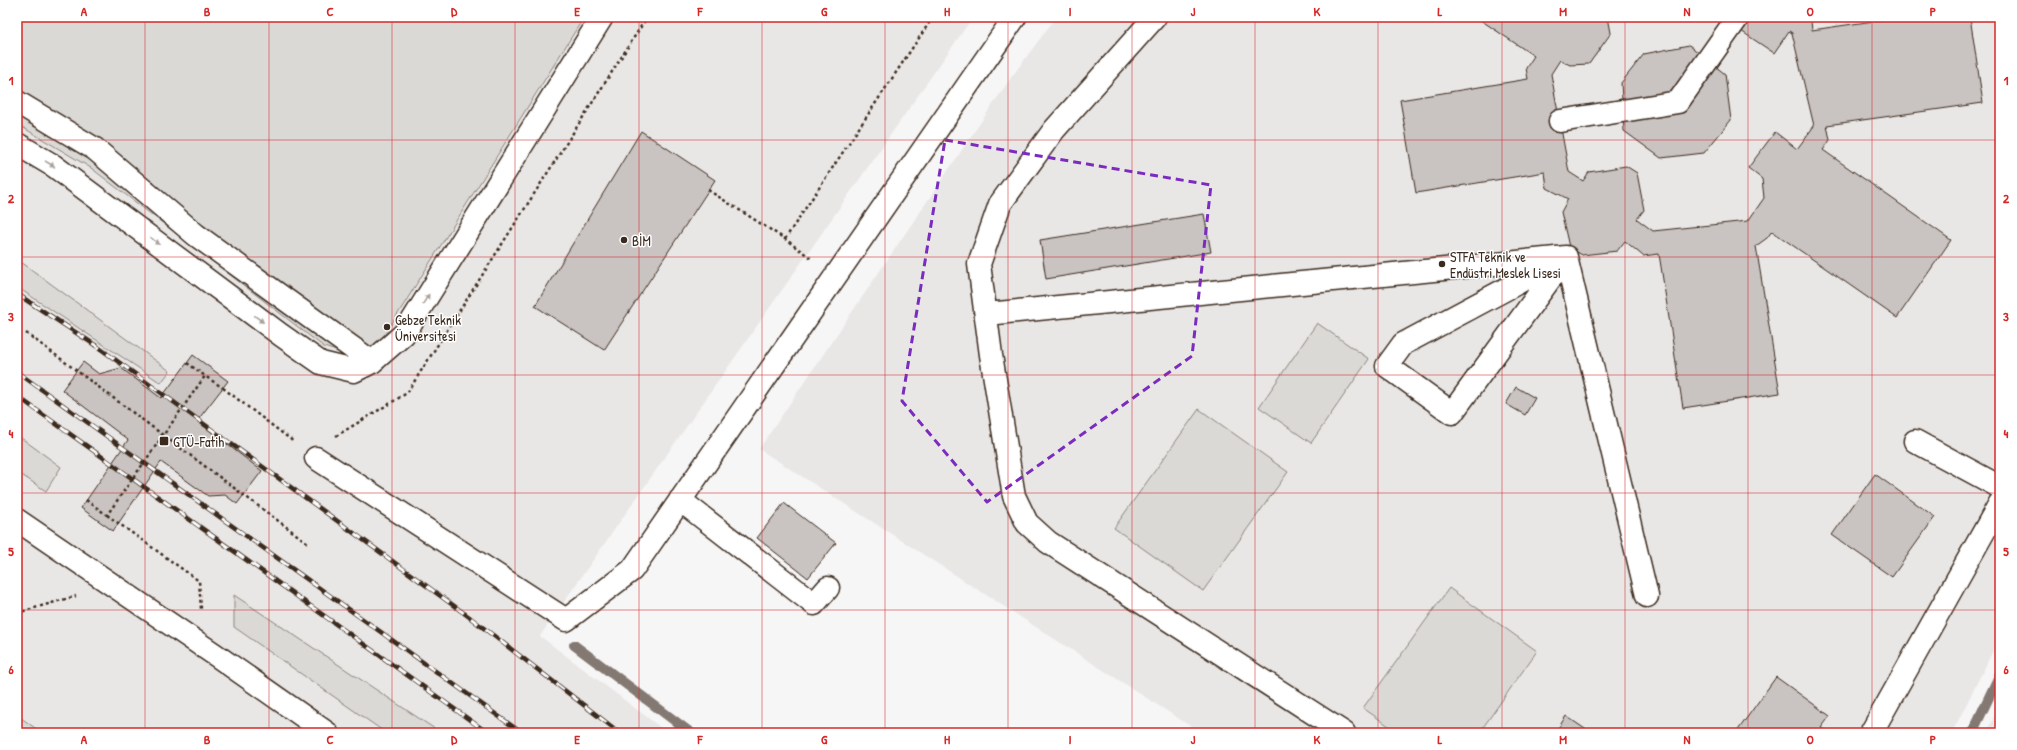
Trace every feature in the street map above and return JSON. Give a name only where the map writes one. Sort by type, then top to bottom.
[{"type":"street","points":[[17,144],[54,166],[281,335],[321,363],[354,371],[372,362],[404,334],[602,17]]},
{"type":"street","points":[[316,458],[566,620],[632,570],[1015,17]]},
{"type":"street","points":[[1154,17],[1054,130],[1000,204],[979,264],[987,314],[991,355],[1009,473],[1014,496],[1027,523],[1055,546],[1344,733]]},
{"type":"street","points":[[1560,121],[1678,102],[1738,17]]},
{"type":"street","points":[[17,102],[95,149],[196,235],[372,362]]},
{"type":"street","points":[[987,314],[1566,258]]},
{"type":"street","points":[[1566,258],[1452,413],[1387,366],[1403,344],[1566,258]]},
{"type":"street","points":[[1566,258],[1647,596]]},
{"type":"street","points":[[1915,441],[2000,487]]},
{"type":"street","points":[[680,500],[814,604],[828,588]]},
{"type":"street","points":[[1872,733],[2000,503]]},
{"type":"street","points":[[17,520],[327,733]]},
{"type":"path","points":[[187,363],[223,388],[316,458],[328,441],[407,393],[647,17]]},
{"type":"path","points":[[785,239],[933,17]]},
{"type":"path","points":[[708,190],[785,239],[835,276]]},
{"type":"path","points":[[26,332],[308,543]]},
{"type":"path","points":[[107,515],[205,376]]},
{"type":"path","points":[[86,500],[199,581]]},
{"type":"path","points":[[17,613],[113,585]]},
{"type":"highlighted area","points":[[945,140],[1211,185],[1192,356],[987,502],[902,401]]},
{"type":"shaded area","name":"Gebze Teknik Üniversitesi","points":[[17,17],[973,17],[540,636],[668,733],[17,733]]},
{"type":"shaded area","points":[[17,17],[584,17],[379,344],[354,357],[324,347],[91,168],[17,124]]},
{"type":"shaded area","name":"STFA Teknik ve Endüstri Meslek Lisesi","points":[[1056,17],[2000,17],[2000,637],[1952,733],[1201,733],[759,449],[1010,79]]},
{"type":"shaded area","points":[[17,259],[170,371],[161,383],[17,287]]},
{"type":"shaded area","points":[[1317,323],[1369,359],[1311,443],[1259,407]]},
{"type":"shaded area","points":[[1199,409],[1288,472],[1203,591],[1114,528]]},
{"type":"shaded area","points":[[17,435],[61,467],[46,491],[17,472]]},
{"type":"shaded area","points":[[1449,588],[1537,651],[1479,733],[1399,733],[1363,708]]},
{"type":"shaded area","points":[[234,595],[441,733],[386,733],[234,627]]},
{"type":"shaded area","points":[[2000,705],[2000,733],[1986,733]]},
{"type":"shaded area","points":[[17,715],[42,733],[17,733]]},
{"type":"building","points":[[1476,17],[1608,17],[1611,33],[1589,64],[1570,65],[1560,60],[1551,74],[1569,172],[1583,181],[1589,172],[1626,166],[1637,173],[1644,210],[1637,219],[1653,231],[1748,221],[1764,198],[1762,179],[1748,168],[1775,132],[1797,149],[1814,126],[1792,33],[1789,31],[1774,53],[1720,17],[1804,17],[1811,21],[1812,30],[1901,17],[1970,17],[1983,103],[1827,125],[1830,140],[1823,150],[1951,240],[1897,318],[1772,231],[1767,238],[1756,246],[1780,393],[1683,408],[1659,254],[1643,256],[1625,241],[1617,251],[1582,255],[1569,247],[1561,212],[1568,199],[1547,188],[1545,172],[1416,193],[1400,100],[1528,79],[1526,68],[1534,56]]},
{"type":"building","points":[[1689,45],[1725,74],[1731,120],[1704,153],[1661,158],[1624,131],[1621,83],[1644,54]]},
{"type":"building","points":[[641,131],[715,180],[604,350],[535,306]]},
{"type":"building","points":[[1204,214],[1211,252],[1046,279],[1040,240]]},
{"type":"building","points":[[193,355],[228,381],[197,421],[262,471],[237,504],[225,495],[208,496],[161,462],[113,531],[81,508],[128,440],[62,390],[83,362],[99,374],[121,368],[161,398]]},
{"type":"building","points":[[1516,387],[1535,398],[1525,415],[1506,404]]},
{"type":"building","points":[[1875,474],[1935,517],[1892,577],[1832,535]]},
{"type":"building","points":[[784,503],[836,543],[808,578],[757,538]]},
{"type":"building","points":[[1776,677],[1830,716],[1821,728],[1829,733],[1736,733]]},
{"type":"building","points":[[1566,716],[1591,733],[1555,733]]},
{"type":"waterway","points":[[574,645],[691,733]]},
{"type":"waterway","points":[[1972,733],[2000,674]]},
{"type":"railway","points":[[17,294],[98,347],[468,616],[620,733]]},
{"type":"railway","points":[[17,372],[522,733]]},
{"type":"railway","points":[[17,396],[488,733]]},
{"type":"place","name":"BİM","points":[[624,240]]},
{"type":"place","name":"STFA Teknik ve Endüstri Meslek Lisesi","points":[[1442,264]]},
{"type":"place","name":"Gebze Teknik Üniversitesi","points":[[387,327]]},
{"type":"place","name":"GTÜ-Fatih","points":[[164,441]]}]
